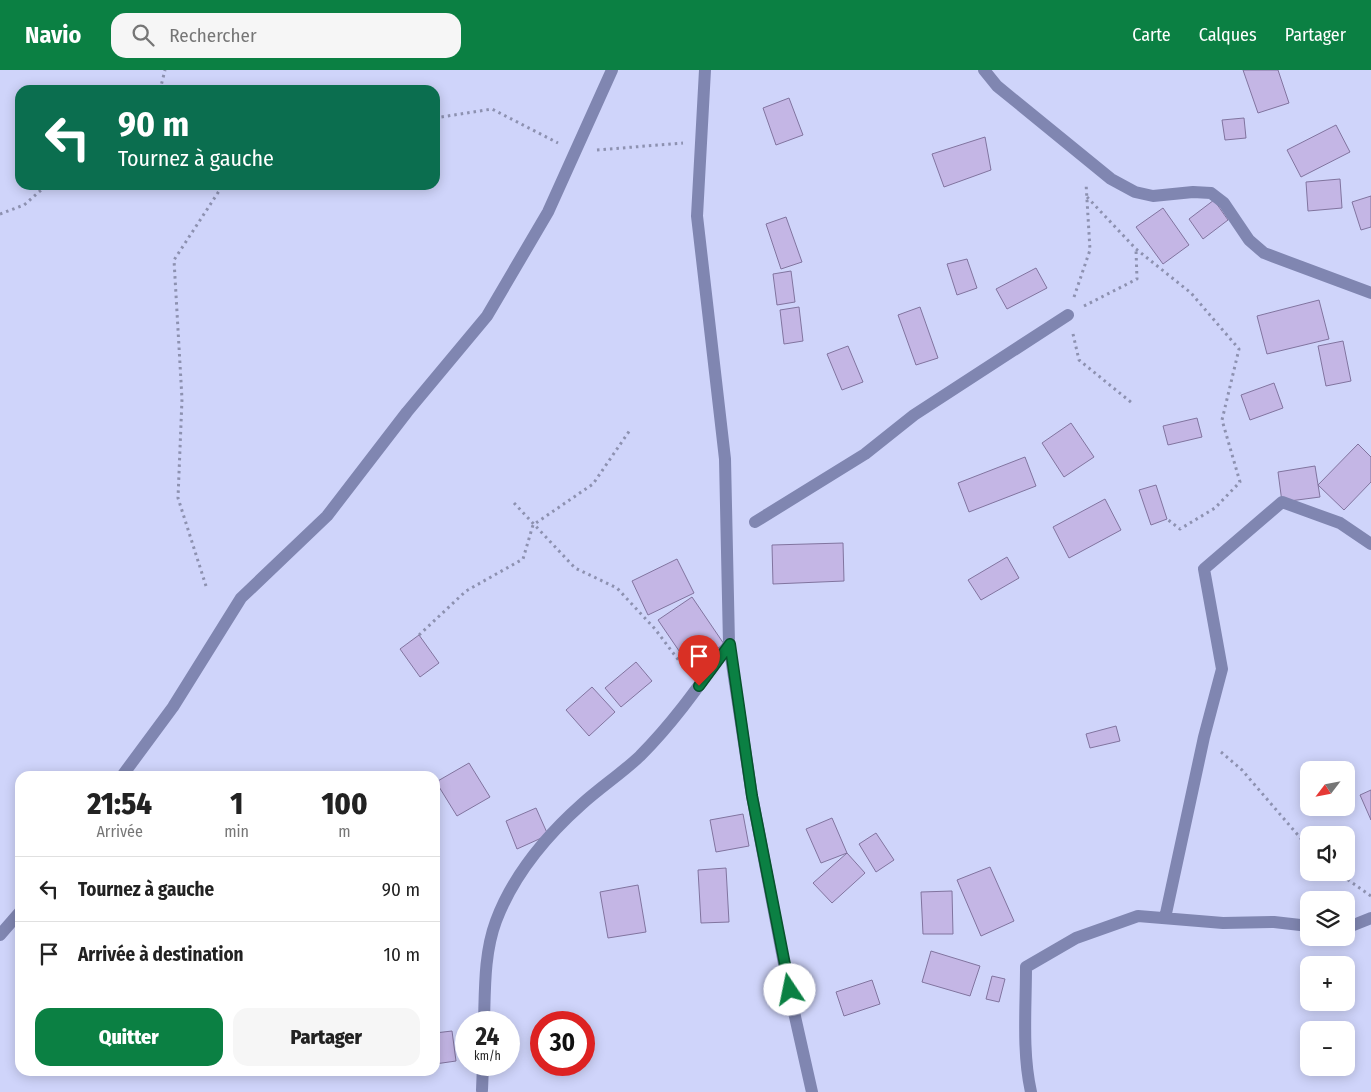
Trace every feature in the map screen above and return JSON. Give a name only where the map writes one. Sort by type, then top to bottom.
[{"type":"street","points":[[126,771],[173,707],[241,598],[327,516],[407,412],[487,316],[548,212],[612,70]]},
{"type":"street","points":[[705,70],[697,216],[726,459],[730,644],[752,796],[812,1092]]},
{"type":"street","points":[[984,70],[997,86],[1112,180],[1135,192],[1154,196],[1193,192],[1211,193],[1224,203],[1249,240],[1264,253],[1371,293]]},
{"type":"street","points":[[755,522],[865,454],[914,415],[1068,314]]},
{"type":"street","points":[[1166,918],[1204,737],[1222,669],[1204,569],[1282,502],[1340,523],[1371,544]]},
{"type":"street","points":[[484,1011],[486,970],[495,923],[512,887],[547,837],[582,803],[638,758],[681,712],[730,644]]},
{"type":"street","points":[[1031,1092],[1028,1078],[1026,967],[1076,938],[1138,916],[1223,923],[1274,922],[1300,925]]},
{"type":"street","points":[[0,935],[15,918]]},
{"type":"street","points":[[1355,924],[1371,918]]},
{"type":"street","points":[[482,1090],[483,1076]]},
{"type":"path","points":[[161,85],[165,70]]},
{"type":"path","points":[[1085,158],[1090,250],[1068,314],[1079,360],[1132,403]]},
{"type":"path","points":[[0,214],[24,205],[41,190]]},
{"type":"path","points":[[206,586],[178,498],[182,399],[174,260],[220,190]]},
{"type":"path","points":[[1087,197],[1136,249],[1191,293],[1239,349],[1222,420],[1240,482],[1216,508],[1180,529],[1167,519]]},
{"type":"path","points":[[1068,314],[1137,279],[1136,249]]},
{"type":"path","points":[[420,635],[466,591],[523,559],[533,525],[592,484],[630,430]]},
{"type":"path","points":[[514,502],[533,525],[575,568],[617,588],[655,630],[699,686]]},
{"type":"path","points":[[1204,737],[1242,770],[1300,838]]},
{"type":"path","points":[[1349,881],[1371,896]]},
{"type":"building","points":[[1243,70],[1278,70],[1289,103],[1258,113]]},
{"type":"building","points":[[789,98],[803,135],[776,145],[763,108]]},
{"type":"building","points":[[1244,118],[1246,138],[1225,140],[1222,120]]},
{"type":"building","points":[[1336,125],[1350,152],[1301,177],[1287,150]]},
{"type":"building","points":[[985,137],[991,170],[944,187],[932,154]]},
{"type":"building","points":[[1340,179],[1342,208],[1308,211],[1306,182]]},
{"type":"building","points":[[1371,196],[1371,227],[1361,230],[1352,202]]},
{"type":"building","points":[[1214,200],[1228,220],[1203,239],[1189,219]]},
{"type":"building","points":[[1163,208],[1189,245],[1163,264],[1136,227]]},
{"type":"building","points":[[786,217],[802,262],[781,269],[766,224]]},
{"type":"building","points":[[967,259],[977,288],[957,295],[947,264]]},
{"type":"building","points":[[1036,268],[1047,288],[1007,309],[996,289]]},
{"type":"building","points":[[791,271],[795,302],[777,305],[773,274]]},
{"type":"building","points":[[1319,300],[1329,339],[1267,354],[1257,316]]},
{"type":"building","points":[[799,307],[803,341],[784,344],[780,310]]},
{"type":"building","points":[[920,307],[938,358],[916,365],[898,315]]},
{"type":"building","points":[[1343,341],[1351,381],[1326,386],[1318,346]]},
{"type":"building","points":[[848,346],[863,382],[842,390],[827,354]]},
{"type":"building","points":[[1274,383],[1283,408],[1250,420],[1241,395]]},
{"type":"building","points":[[1197,418],[1202,437],[1168,445],[1163,426]]},
{"type":"building","points":[[1071,423],[1094,457],[1064,477],[1042,443]]},
{"type":"building","points":[[1358,444],[1371,457],[1371,482],[1344,510],[1318,485]]},
{"type":"building","points":[[1025,457],[1036,486],[969,512],[958,483]]},
{"type":"building","points":[[1315,466],[1320,497],[1282,502],[1278,472]]},
{"type":"building","points":[[1156,485],[1167,519],[1151,525],[1139,490]]},
{"type":"building","points":[[1105,499],[1121,530],[1069,558],[1053,527]]},
{"type":"building","points":[[843,543],[844,581],[773,584],[772,545]]},
{"type":"building","points":[[1007,557],[1019,578],[981,600],[968,580]]},
{"type":"building","points":[[677,559],[694,593],[648,615],[632,581]]},
{"type":"building","points":[[692,597],[724,644],[690,667],[658,620]]},
{"type":"building","points":[[419,635],[439,663],[420,677],[400,649]]},
{"type":"building","points":[[636,662],[652,681],[621,707],[605,688]]},
{"type":"building","points":[[592,687],[615,712],[589,736],[566,710]]},
{"type":"building","points":[[1116,726],[1120,741],[1090,748],[1086,734]]},
{"type":"building","points":[[469,763],[490,797],[457,816],[440,788],[440,780]]},
{"type":"building","points":[[1371,790],[1371,820],[1360,795]]},
{"type":"building","points":[[536,808],[548,835],[517,849],[506,821]]},
{"type":"building","points":[[743,814],[749,846],[716,852],[710,820]]},
{"type":"building","points":[[832,818],[847,853],[821,863],[806,829]]},
{"type":"building","points":[[876,833],[894,860],[876,872],[859,844]]},
{"type":"building","points":[[847,853],[865,873],[832,903],[813,883]]},
{"type":"building","points":[[990,867],[1014,921],[981,936],[957,880]]},
{"type":"building","points":[[726,868],[729,922],[701,923],[698,870]]},
{"type":"building","points":[[638,885],[646,932],[608,938],[600,892]]},
{"type":"building","points":[[952,891],[953,934],[923,934],[921,892]]},
{"type":"building","points":[[931,951],[980,966],[970,996],[922,982]]},
{"type":"building","points":[[992,976],[1005,979],[999,1002],[986,999]]},
{"type":"building","points":[[872,980],[880,1004],[844,1016],[836,992]]},
{"type":"building","points":[[452,1031],[455,1061],[440,1063],[440,1032]]},
{"type":"route","points":[[699,686],[730,644],[752,796],[790,990]]}]
